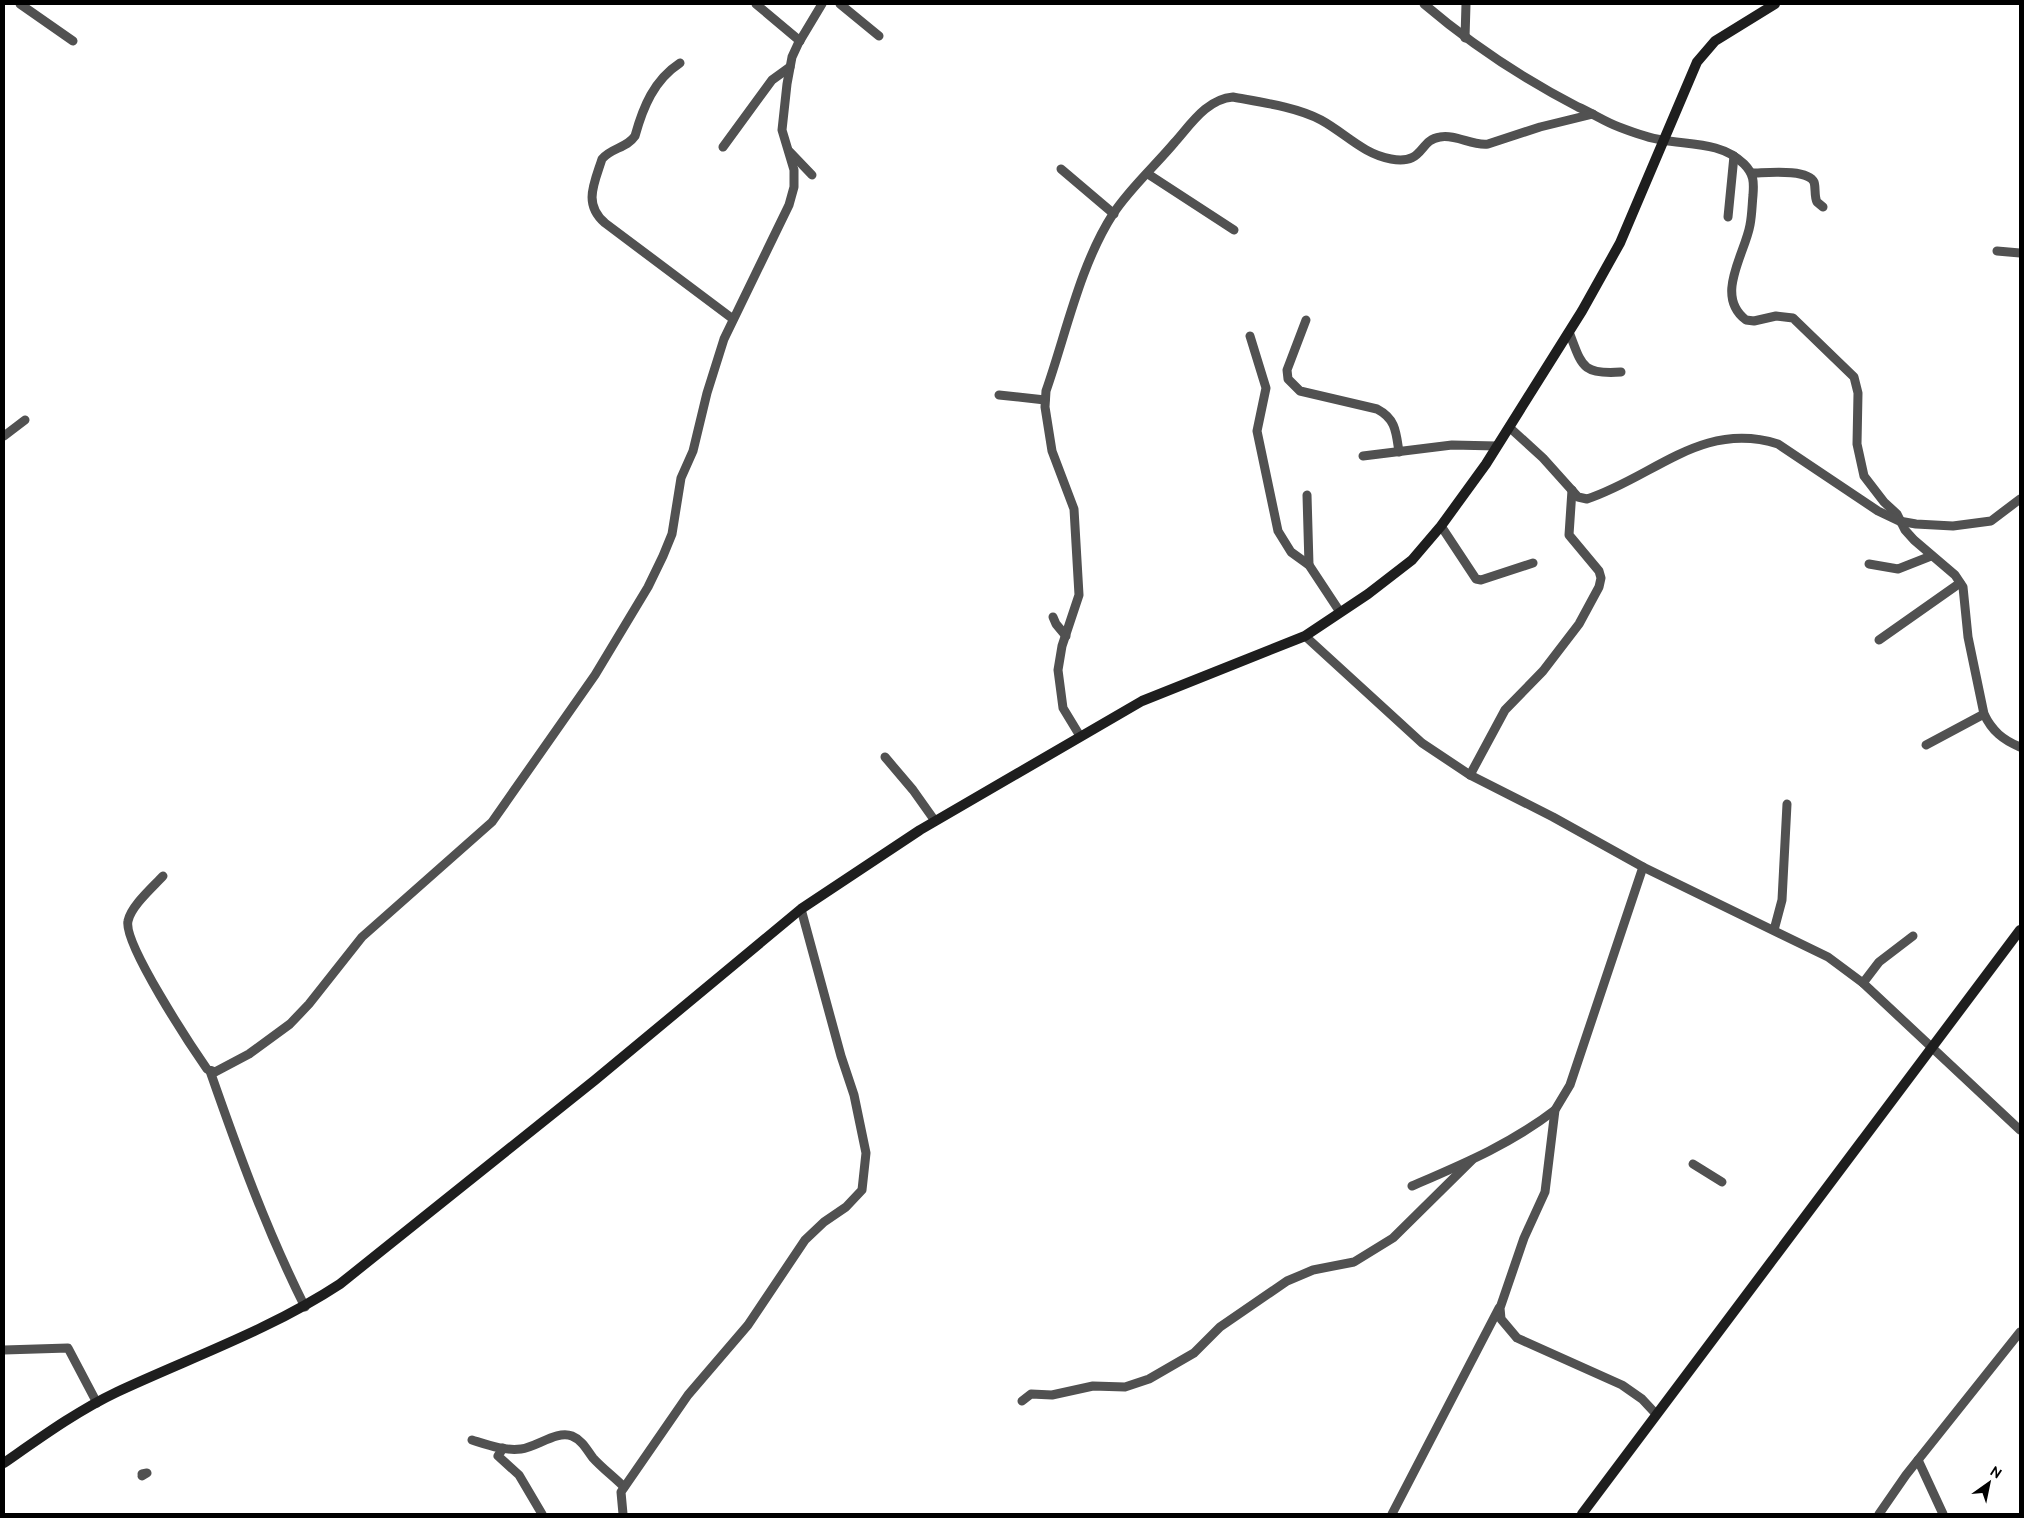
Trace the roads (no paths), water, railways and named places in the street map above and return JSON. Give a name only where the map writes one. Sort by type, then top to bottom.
[{"type":"street","points":[[20,4],[73,41]]},
{"type":"street","points":[[756,4],[800,41]]},
{"type":"street","points":[[210,1071],[221,1070],[249,1054],[290,1024],[310,1004],[362,938],[457,854],[501,810],[618,640],[663,556],[672,534],[681,478],[693,450],[715,368],[734,319],[790,205],[794,188],[794,170],[782,130],[782,119],[790,67],[800,41],[822,4]]},
{"type":"street","points":[[840,4],[879,36]]},
{"type":"street","points":[[1424,4],[1466,38],[1518,74],[1593,114],[1617,126],[1662,140],[1707,145],[1734,156],[1752,173],[1754,179],[1750,226],[1732,281],[1736,308],[1746,320],[1784,316],[1799,322],[1854,377],[1858,393],[1857,444],[1862,468],[1874,491],[1897,514],[1914,540],[1955,575],[1963,587],[1968,637],[1984,714],[1996,734],[2020,747]]},
{"type":"street","points":[[1466,4],[1466,38]]},
{"type":"street","points":[[4,1462],[115,1393],[248,1335],[305,1307],[340,1284],[393,1244],[801,910],[935,821],[1142,701],[1304,636],[1412,560],[1441,526],[1497,446],[1569,332],[1620,243],[1662,140],[1697,62],[1715,41],[1776,4]]},
{"type":"street","points":[[680,63],[665,73],[654,86],[630,143],[606,154],[602,159],[591,199],[592,207],[605,223],[734,319]]},
{"type":"street","points":[[723,148],[772,80],[790,67]]},
{"type":"street","points":[[1080,736],[1063,708],[1058,670],[1079,595],[1074,510],[1052,451],[1045,400],[1046,391],[1088,267],[1098,242],[1114,214],[1195,119],[1214,102],[1223,97],[1240,98],[1302,112],[1322,120],[1350,141],[1376,155],[1408,160],[1419,154],[1431,140],[1438,137],[1447,136],[1480,145],[1488,144],[1540,127],[1593,114]]},
{"type":"street","points":[[787,148],[812,176]]},
{"type":"street","points":[[1728,217],[1734,156]]},
{"type":"street","points":[[1061,169],[1114,214]]},
{"type":"street","points":[[1752,173],[1795,173],[1810,178],[1814,183],[1817,202],[1823,207]]},
{"type":"street","points":[[1148,174],[1234,230]]},
{"type":"street","points":[[1997,251],[2020,253]]},
{"type":"street","points":[[1306,320],[1287,370],[1288,379],[1300,391],[1377,409],[1386,414],[1396,429],[1398,452]]},
{"type":"street","points":[[1569,332],[1580,359],[1589,370],[1604,374],[1621,372]]},
{"type":"street","points":[[1250,336],[1266,388],[1257,431],[1273,515],[1285,544],[1309,565],[1340,612]]},
{"type":"street","points":[[999,396],[1045,400]]},
{"type":"street","points":[[4,436],[25,420]]},
{"type":"street","points":[[1509,427],[1543,458],[1578,497],[1587,500],[1669,457],[1716,440],[1741,437],[1778,444],[1878,511],[1900,521],[1953,526],[1991,522],[2020,499]]},
{"type":"street","points":[[1363,456],[1452,445],[1497,446]]},
{"type":"street","points":[[1470,775],[1505,710],[1543,671],[1579,624],[1599,587],[1599,571],[1569,535],[1572,490]]},
{"type":"street","points":[[1307,495],[1309,565]]},
{"type":"street","points":[[1441,526],[1476,579],[1482,580],[1533,563]]},
{"type":"street","points":[[1869,564],[1898,570],[1931,556]]},
{"type":"street","points":[[1879,640],[1960,583]]},
{"type":"street","points":[[1053,616],[1056,624],[1066,636]]},
{"type":"street","points":[[1304,636],[1404,728],[1422,743],[1470,775],[1553,817],[1643,867],[1828,957],[1863,983],[1930,1048],[2020,1130]]},
{"type":"street","points":[[1926,745],[1984,714]]},
{"type":"street","points":[[885,757],[913,790],[935,821]]},
{"type":"street","points":[[1774,930],[1782,900],[1787,804]]},
{"type":"street","points":[[1412,1186],[1472,1160],[1523,1134],[1555,1110],[1570,1085],[1643,867]]},
{"type":"street","points":[[163,876],[142,899],[128,919],[127,928],[130,938],[174,1019],[210,1071],[256,1201],[279,1256],[305,1307]]},
{"type":"street","points":[[623,1514],[620,1501],[621,1492],[688,1395],[748,1325],[805,1240],[824,1222],[846,1207],[862,1190],[866,1153],[854,1095],[841,1056],[801,910]]},
{"type":"street","points":[[1582,1514],[2020,930]]},
{"type":"street","points":[[1863,983],[1879,962],[1913,936]]},
{"type":"street","points":[[1392,1514],[1499,1314],[1524,1238],[1545,1192],[1555,1110]]},
{"type":"street","points":[[1022,1400],[1031,1394],[1052,1396],[1094,1386],[1125,1387],[1149,1379],[1194,1353],[1220,1327],[1287,1281],[1313,1270],[1354,1262],[1393,1238],[1472,1160]]},
{"type":"street","points":[[1693,1164],[1722,1182]]},
{"type":"street","points":[[1499,1314],[1517,1338],[1622,1385],[1642,1399],[1656,1414]]},
{"type":"street","points":[[1879,1514],[1918,1460],[2020,1332]]},
{"type":"street","points":[[4,1350],[68,1348],[97,1403]]},
{"type":"street","points":[[472,1440],[503,1448],[532,1447],[565,1434],[586,1447],[594,1458],[624,1487]]},
{"type":"street","points":[[503,1448],[498,1456],[519,1475],[542,1514]]},
{"type":"street","points":[[1918,1460],[1942,1514]]}]
